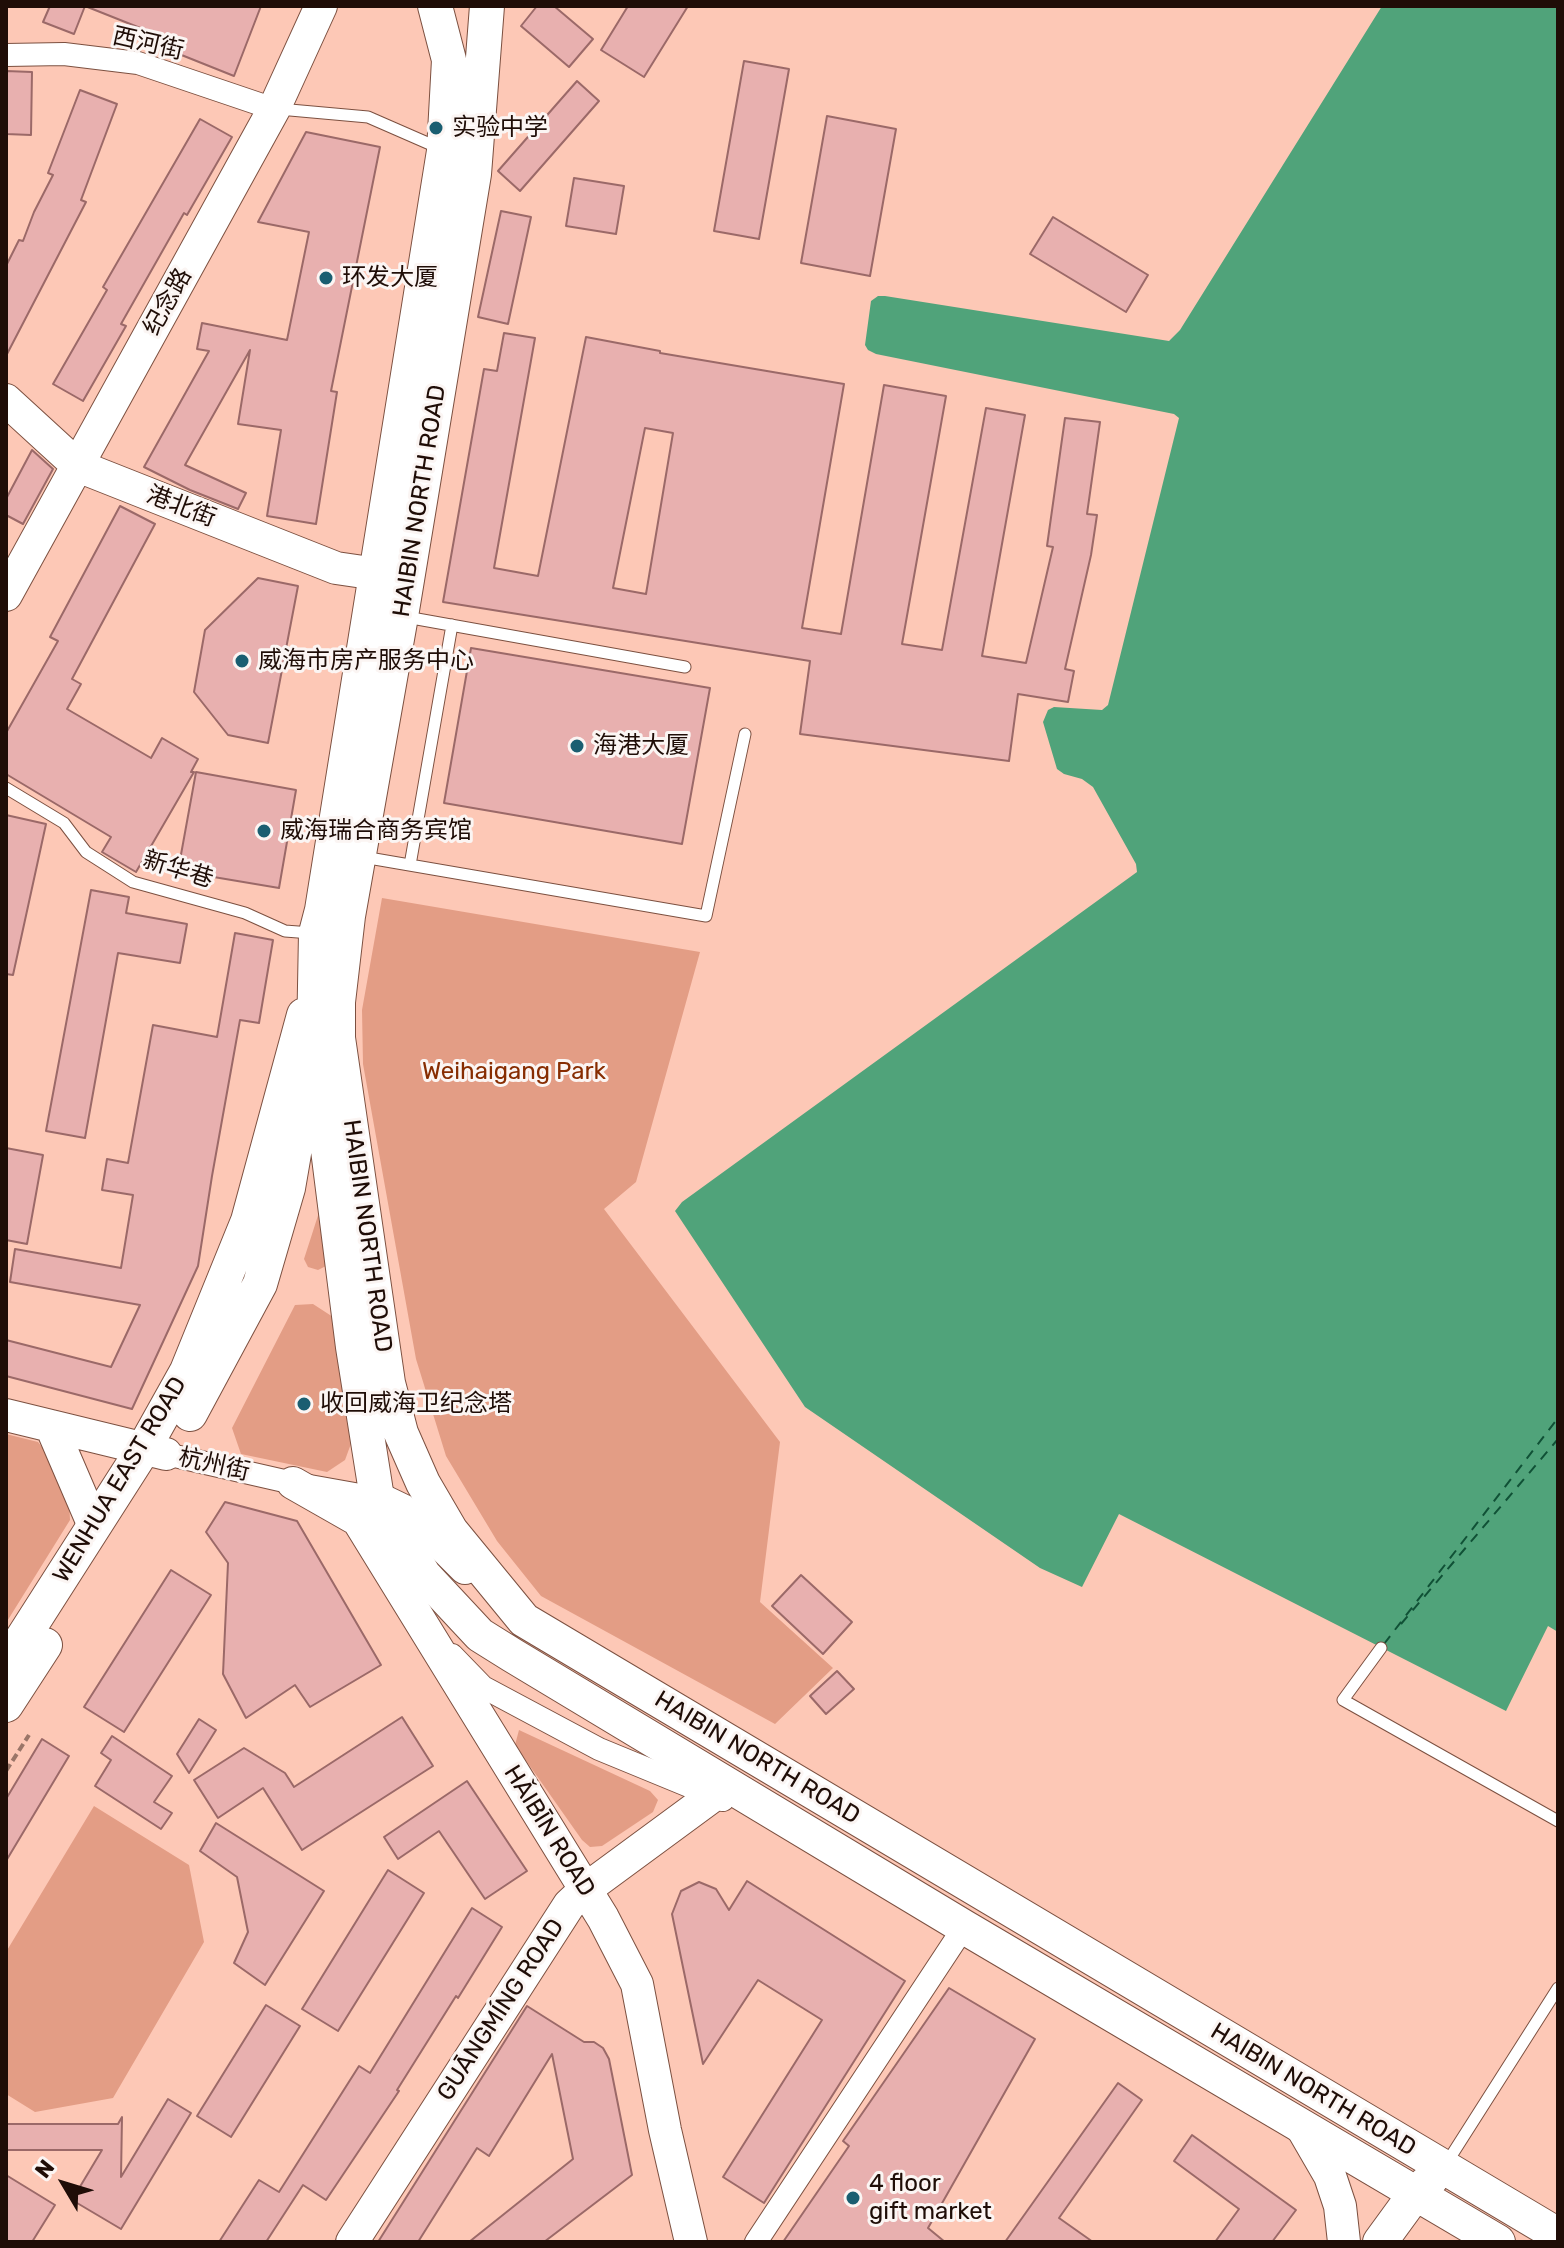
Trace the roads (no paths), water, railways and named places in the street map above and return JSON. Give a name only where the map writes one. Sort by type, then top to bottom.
[{"type":"main road","name":"HAIBIN NORTH ROAD","points":[[487,6],[474,174],[359,856],[315,972],[314,1039],[353,1347],[377,1498],[424,1575],[480,1635],[720,1790],[849,1858],[1498,2242]]},
{"type":"main road","name":"HAIBIN NORTH ROAD","points":[[436,7],[449,60],[444,151],[322,910],[331,932],[338,1038],[388,1383],[401,1433],[423,1483],[451,1531],[524,1620],[1558,2235]]},
{"type":"main road","name":"WENHUA EAST ROAD","points":[[6,1664],[94,1526],[155,1451],[248,1221],[315,972]]},
{"type":"main road","points":[[314,1039],[338,1002]]},
{"type":"main road","name":"WENHUA EAST ROAD","points":[[6,1705],[155,1451],[260,1284],[288,1188],[314,1039]]},
{"type":"main road","points":[[1404,2242],[1423,2199],[1443,2167]]},
{"type":"main road","points":[[1380,2242],[1423,2199]]},
{"type":"street","name":"纪念路","points":[[6,595],[274,109],[321,6]]},
{"type":"street","name":"西河街","points":[[6,55],[64,54],[138,63],[274,109]]},
{"type":"street","name":"港北街","points":[[6,400],[78,466],[336,568],[377,574]]},
{"type":"street","name":"杭州街","points":[[6,1415],[293,1483],[377,1498]]},
{"type":"street","points":[[51,1426],[94,1526]]},
{"type":"street","name":"HǍIBĪN ROAD","points":[[293,1483],[358,1520],[586,1889],[637,1984],[665,2130],[691,2242]]},
{"type":"street","points":[[377,1498],[402,1510],[426,1529],[460,1564],[524,1620]]},
{"type":"street","points":[[418,1620],[483,1687],[599,1749],[720,1790]]},
{"type":"street","name":"GUĀNGMÍNG ROAD","points":[[352,2242],[569,1905],[586,1889],[720,1790]]},
{"type":"street","points":[[756,2242],[964,1927]]},
{"type":"street","points":[[1301,2126],[1330,2176],[1340,2206],[1344,2242]]},
{"type":"lane","points":[[274,109],[368,117],[444,151]]},
{"type":"lane","points":[[401,616],[685,667]]},
{"type":"lane","points":[[410,865],[452,625]]},
{"type":"lane","points":[[359,856],[706,916],[745,734]]},
{"type":"lane","name":"新华巷","points":[[6,788],[64,823],[86,852],[133,882],[245,913],[285,931],[331,932]]},
{"type":"lane","points":[[1381,1648],[1343,1700],[1558,1821]]},
{"type":"lane","points":[[1443,2167],[1558,1988]]},
{"type":"place","name":"实验中学","points":[[436,128]]},
{"type":"place","name":"环发大厦","points":[[326,278]]},
{"type":"place","name":"威海市房产服务中心","points":[[242,661]]},
{"type":"place","name":"海港大厦","points":[[577,746]]},
{"type":"place","name":"威海瑞合商务宾馆","points":[[264,831]]},
{"type":"place","name":"收回威海卫纪念塔","points":[[304,1404]]},
{"type":"place","name":"4 floor gift market","points":[[853,2198]]},
{"type":"park label","name":"Weihaigang Park","points":[[514,1072]]}]
